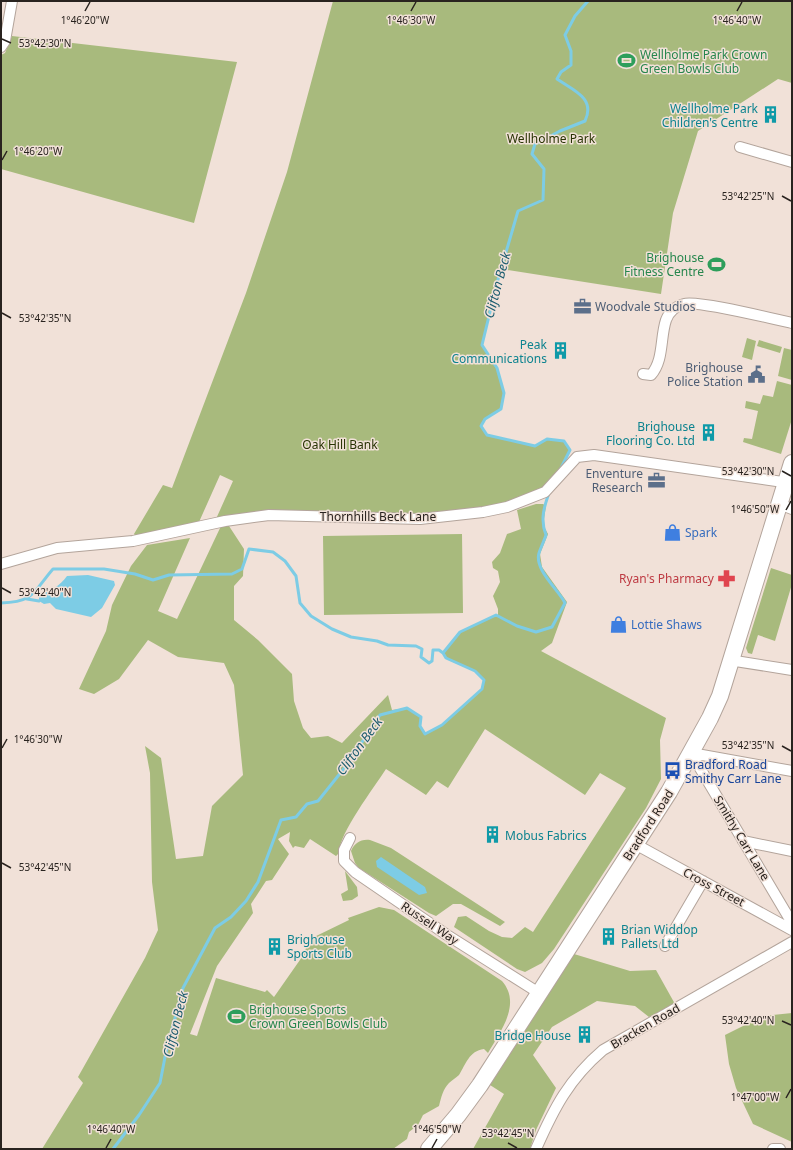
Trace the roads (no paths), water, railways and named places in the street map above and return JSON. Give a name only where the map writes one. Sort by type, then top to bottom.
[{"type":"main road","name":"Bradford Road","points":[[429,1149],[458,1115],[480,1085],[669,792],[710,718],[720,696],[729,660],[786,506],[792,463]]},
{"type":"street","points":[[1,47],[6,41],[12,1]]},
{"type":"street","points":[[740,147],[792,162]]},
{"type":"street","points":[[642,374],[651,375],[657,367],[666,319],[674,309],[684,304],[702,305],[792,323]]},
{"type":"street","name":"Thornhills Beck Lane","points":[[1,564],[57,548],[133,541],[225,522],[269,515],[420,519],[483,512],[507,507],[545,492],[577,457],[594,454],[789,483]]},
{"type":"street","points":[[729,660],[792,670]]},
{"type":"street","points":[[691,753],[792,771]]},
{"type":"street","name":"Smithy Carr Lane","points":[[691,753],[792,923]]},
{"type":"street","name":"Russell Way","points":[[350,838],[344,850],[344,861],[355,872],[447,935],[539,993]]},
{"type":"street","points":[[743,841],[792,851]]},
{"type":"street","name":"Cross Street","points":[[636,844],[792,930]]},
{"type":"street","points":[[665,946],[703,881]]},
{"type":"street","name":"Bracken Road","points":[[536,1149],[564,1093],[583,1067],[603,1050],[792,942]]},
{"type":"street","points":[[772,1149],[780,1149]]},
{"type":"water","points":[[88,575],[114,581],[115,585],[102,608],[91,617],[56,609],[50,603],[44,604],[39,601],[39,594],[55,588],[67,576]]},
{"type":"water","points":[[381,857],[425,887],[427,893],[419,895],[377,867],[376,861]]},
{"type":"waterway","name":"Clifton Beck","points":[[560,470],[570,450],[564,441],[547,439],[535,446],[487,435],[481,426],[485,419],[501,409],[504,393],[497,368],[482,345],[497,283],[518,211],[543,200],[544,169],[532,154],[535,144],[560,131],[585,121],[588,113],[588,106],[581,96],[557,79],[561,72],[571,65],[571,51],[565,35],[575,16],[588,1]]},
{"type":"waterway","name":"Clifton Beck","points":[[113,1149],[139,1115],[160,1083],[166,1052],[183,988],[215,928],[231,917],[246,901],[258,882],[281,820],[296,817],[307,804],[318,801],[346,766],[380,715],[407,708],[421,717],[420,726],[425,734],[442,725],[482,689],[484,680],[475,671],[446,658],[443,653],[460,632],[496,615],[517,626],[536,632],[552,627],[565,603],[543,573],[538,559],[546,535],[543,519],[544,508],[549,493]]},
{"type":"waterway","points":[[1,603],[27,598],[37,590],[53,569],[104,569],[135,574],[153,580],[169,575],[232,574],[242,569],[249,549],[273,552],[285,561],[296,576],[300,603],[311,616],[332,629],[351,637],[377,641],[388,645],[416,646],[422,649],[421,657],[429,663],[432,661],[433,650],[439,650],[443,653]]},
{"type":"waterway","points":[[27,599],[39,601]]},
{"type":"place","name":"Wellholme Park Crown Green Bowls Club","points":[[627,61]]},
{"type":"place","name":"Wellholme Park Children's Centre","points":[[771,115]]},
{"type":"place","name":"Brighouse Fitness Centre","points":[[717,264]]},
{"type":"place","name":"Woodvale Studios","points":[[582,306]]},
{"type":"place","name":"Peak Communications","points":[[560,351]]},
{"type":"place","name":"Brighouse Police Station","points":[[756,374]]},
{"type":"place","name":"Brighouse Flooring Co. Ltd","points":[[708,433]]},
{"type":"place","name":"Enventure Research","points":[[656,480]]},
{"type":"place","name":"Spark","points":[[672,532]]},
{"type":"place","name":"Ryan's Pharmacy","points":[[727,578]]},
{"type":"place","name":"Lottie Shaws","points":[[618,624]]},
{"type":"place","name":"Bradford Road Smithy Carr Lane","points":[[672,771]]},
{"type":"place","name":"Mobus Fabrics","points":[[492,835]]},
{"type":"place","name":"Brian Widdop Pallets Ltd","points":[[608,936]]},
{"type":"place","name":"Brighouse Sports Club","points":[[274,946]]},
{"type":"place","name":"Brighouse Sports Crown Green Bowls Club","points":[[236,1016]]},
{"type":"place","name":"Bridge House","points":[[584,1035]]},
{"type":"park label","name":"Wellholme Park","points":[[551,138]]},
{"type":"park label","name":"Oak Hill Bank","points":[[340,444]]}]
